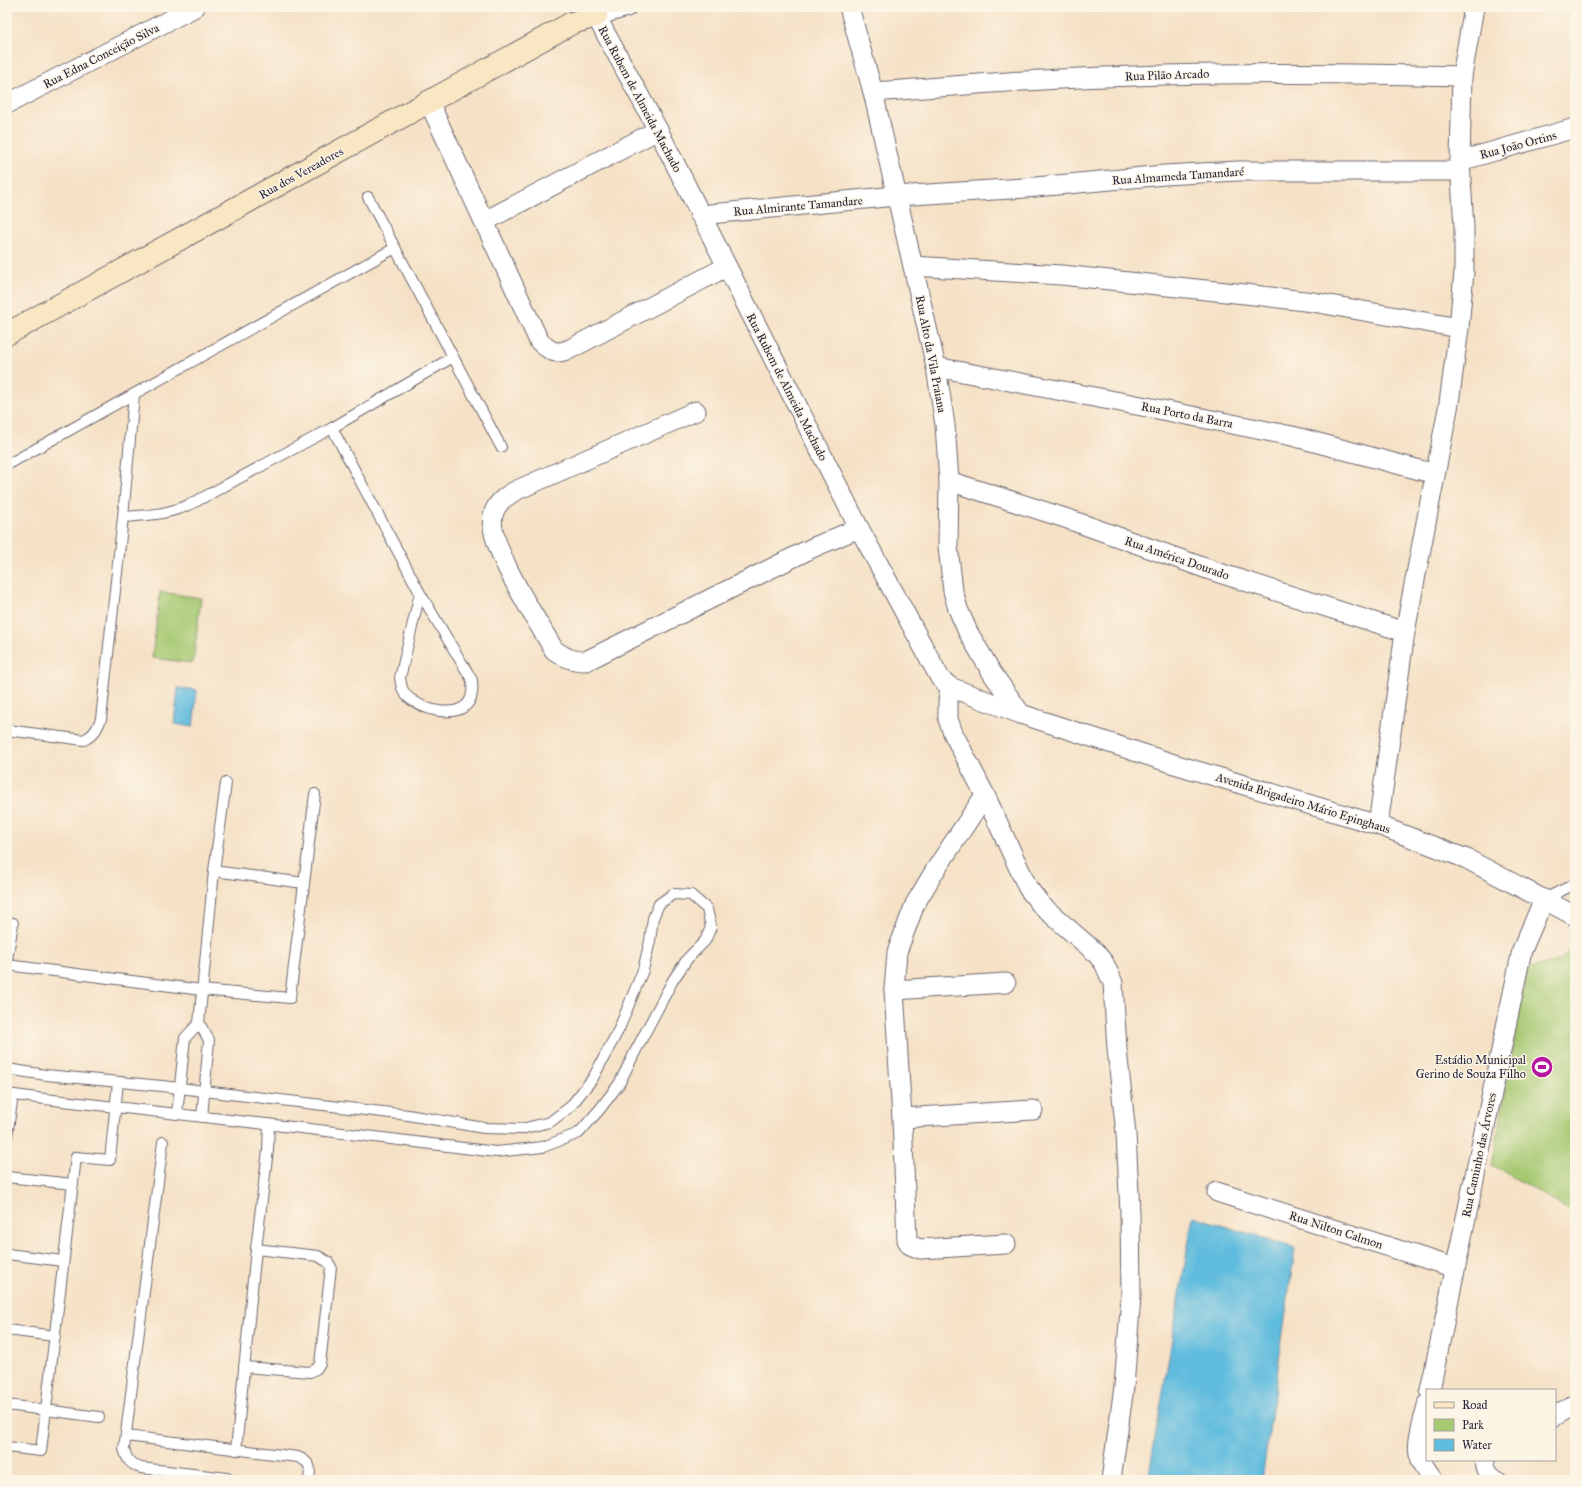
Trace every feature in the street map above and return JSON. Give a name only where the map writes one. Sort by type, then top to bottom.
[{"type":"street","name":"Rua Edna Conceição Silva","points":[[7,104],[195,7]]},
{"type":"street","points":[[595,12],[626,7]]},
{"type":"street","name":"Rua Alto da Vila Praiana","points":[[849,7],[873,92],[936,367],[945,425],[949,481],[948,546],[953,591],[958,609],[968,632],[992,673],[1020,714]]},
{"type":"street","points":[[1378,825],[1405,632],[1449,403],[1460,328],[1464,272],[1464,228],[1460,166],[1462,76],[1474,7]]},
{"type":"street","name":"Rua dos Vereadores","points":[[7,334],[572,23],[595,12]]},
{"type":"street","name":"Rua Rubem de Almeida Machado","points":[[595,12],[658,130],[859,528],[940,678],[950,687],[1020,714]]},
{"type":"street","name":"Rua Pilão Arcado","points":[[873,92],[1042,80],[1197,74],[1337,73],[1462,76]]},
{"type":"street","points":[[429,102],[539,341],[549,350],[560,353],[570,350],[726,267]]},
{"type":"street","name":"Rua João Ortins","points":[[1460,166],[1575,128]]},
{"type":"street","points":[[485,221],[658,130]]},
{"type":"street","name":"Rua Almameda Tamandaré","points":[[896,196],[1024,188],[1164,175],[1238,171],[1460,166]]},
{"type":"street","name":"Rua Almirante Tamandare","points":[[700,215],[896,196]]},
{"type":"street","points":[[913,266],[1061,275],[1245,294],[1313,302],[1460,328]]},
{"type":"street","name":"Rua Porto da Barra","points":[[936,367],[1292,436],[1435,474]]},
{"type":"street","points":[[696,411],[514,491],[502,499],[496,506],[492,523],[495,541],[514,580],[554,650],[574,660],[586,661],[812,548],[859,528]]},
{"type":"street","name":"Rua América Dourado","points":[[949,481],[1068,519],[1213,571],[1405,632]]},
{"type":"street","points":[[950,687],[948,719],[1028,888],[1042,906],[1095,952],[1104,963],[1113,983],[1117,1049],[1126,1142],[1130,1213],[1131,1296],[1124,1387],[1111,1480]]},
{"type":"street","name":"Avenida Brigadeiro Mário Epinghaus","points":[[1020,714],[1174,764],[1378,825],[1467,859],[1575,916]]},
{"type":"street","points":[[985,796],[934,872],[916,904],[897,952],[894,990],[902,1118],[907,1240],[910,1245],[920,1249],[1006,1244]]},
{"type":"street","name":"Rua Caminho das Árvores","points":[[1430,1389],[1522,950],[1544,899]]},
{"type":"street","points":[[894,990],[1006,983]]},
{"type":"street","points":[[902,1118],[1033,1110]]},
{"type":"street","name":"Rua Nilton Calmon","points":[[1217,1192],[1455,1268]]},
{"type":"street","points":[[1556,1415],[1575,1404]]},
{"type":"street","points":[[1426,1410],[1419,1444],[1419,1455],[1424,1467],[1433,1480]]},
{"type":"street","points":[[1485,1461],[1487,1473],[1497,1480]]},
{"type":"lane","points":[[368,197],[501,447]]},
{"type":"lane","points":[[7,465],[395,248]]},
{"type":"lane","points":[[123,517],[158,515],[193,503],[332,428],[453,357]]},
{"type":"lane","points":[[7,730],[84,740],[97,730],[101,719],[123,517],[134,394]]},
{"type":"lane","points":[[332,428],[420,593],[472,680],[472,694],[468,703],[459,710],[445,712],[431,709],[412,700],[403,691],[400,678],[420,593]]},
{"type":"lane","points":[[202,1116],[209,1040],[199,1023],[214,871],[226,783]]},
{"type":"lane","points":[[7,965],[202,990],[290,998],[315,794]]},
{"type":"lane","points":[[214,871],[304,883]]},
{"type":"lane","points":[[1544,899],[1575,884]]},
{"type":"lane","points":[[7,1069],[46,1075],[408,1115],[484,1128],[521,1129],[550,1122],[570,1107],[593,1078],[619,1029],[643,970],[650,941],[653,918],[659,904],[673,894],[691,895],[707,910],[711,926],[704,941],[688,958],[673,980],[619,1084],[579,1133],[543,1147],[496,1152],[202,1116],[9,1098],[7,1136]]},
{"type":"lane","points":[[7,960],[13,923]]},
{"type":"lane","points":[[177,1114],[185,1038],[199,1023]]},
{"type":"lane","points":[[7,1447],[41,1451],[76,1157],[110,1160],[118,1082]]},
{"type":"lane","points":[[236,1450],[256,1249],[268,1150],[269,1124]]},
{"type":"lane","points":[[163,1142],[124,1449],[126,1458],[134,1466],[141,1468],[227,1478]]},
{"type":"lane","points":[[7,1177],[73,1184]]},
{"type":"lane","points":[[244,1367],[310,1372],[316,1369],[320,1364],[331,1267],[328,1262],[318,1256],[256,1249]]},
{"type":"lane","points":[[7,1254],[64,1261]]},
{"type":"lane","points":[[7,1330],[54,1336]]},
{"type":"lane","points":[[7,1405],[99,1417]]},
{"type":"lane","points":[[126,1436],[298,1458],[305,1460],[309,1465],[309,1480]]},
{"type":"green space","points":[[160,592],[201,598],[193,663],[152,658]]},
{"type":"green space","name":"Estádio Municipal Gerino de Souza Filho","points":[[1575,945],[1575,1213],[1492,1165],[1527,969],[1560,960]]},
{"type":"water","points":[[178,688],[197,690],[193,727],[174,724]]},
{"type":"water","points":[[1193,1216],[1295,1248],[1262,1480],[1148,1480]]},
{"type":"place","name":"Estádio Municipal Gerino de Souza Filho","points":[[1542,1067]]}]
